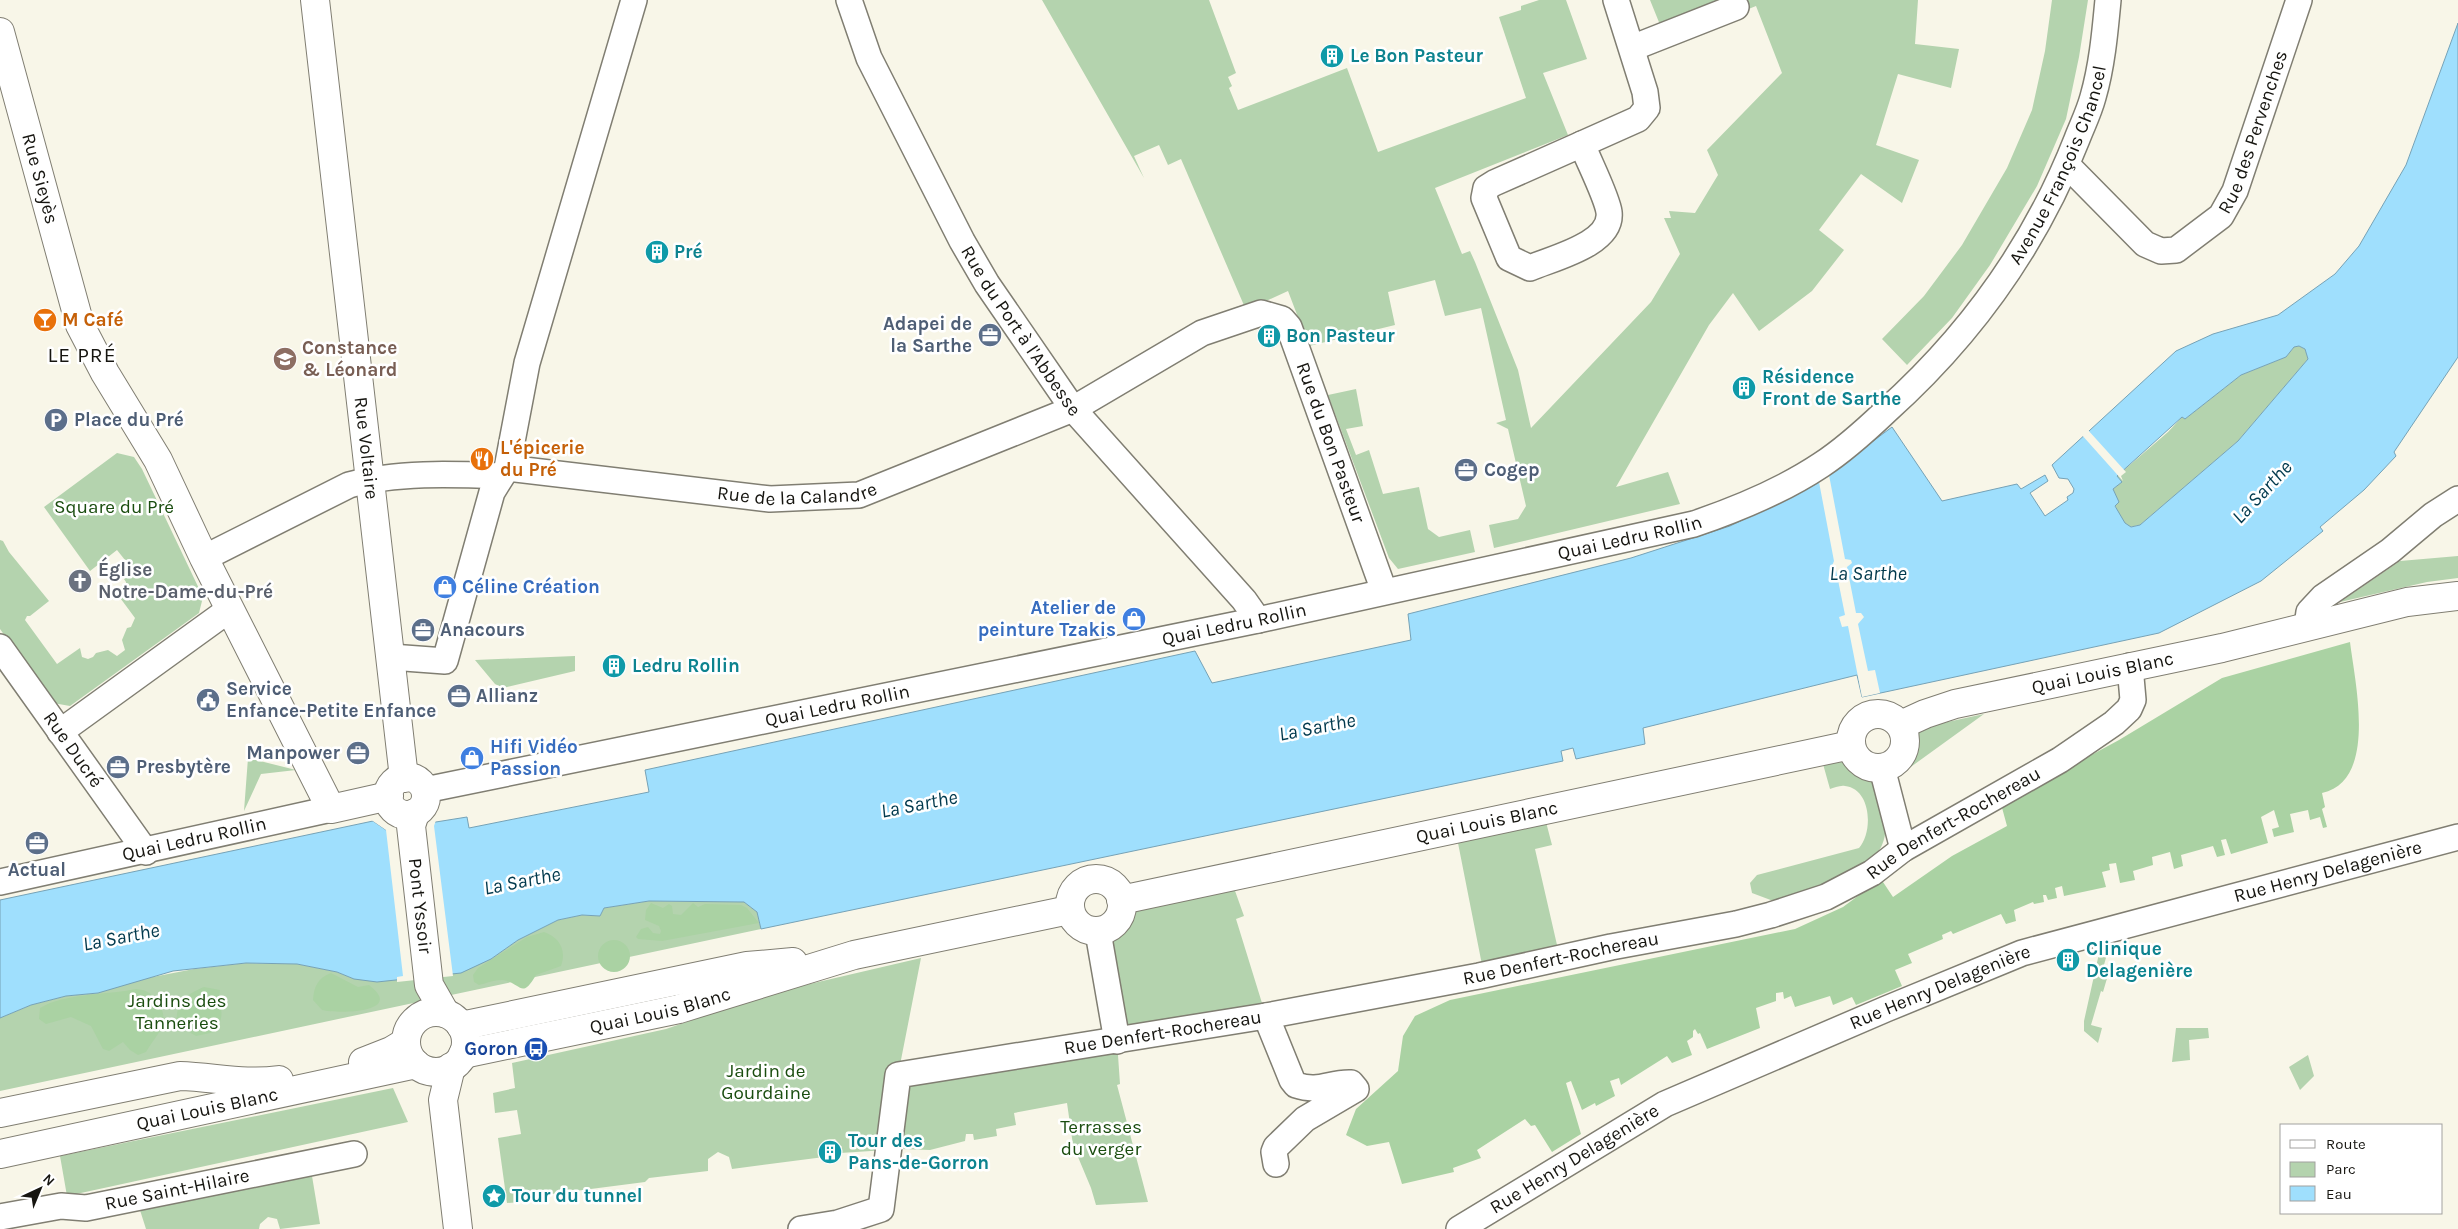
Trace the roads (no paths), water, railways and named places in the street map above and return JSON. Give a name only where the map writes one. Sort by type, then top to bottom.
[{"type":"main road","name":"Rue Voltaire","points":[[315,0],[408,803]]},
{"type":"main road","name":"Rue Sieyès","points":[[0,32],[80,326],[105,373],[158,460],[204,558],[331,809]]},
{"type":"main road","name":"Quai Louis Blanc","points":[[1901,725],[1925,714],[1955,704],[2222,648],[2407,602],[2458,596]]},
{"type":"main road","points":[[1881,713],[1888,715],[1901,725],[1905,737],[1904,751],[1895,762],[1882,768],[1873,768],[1859,760],[1851,745],[1852,731],[1866,716],[1881,713]]},
{"type":"main road","name":"Quai Louis Blanc","points":[[1121,900],[1851,745]]},
{"type":"main road","name":"Quai Ledru Rollin","points":[[331,809],[408,803]]},
{"type":"main road","name":"Pont Yssoir","points":[[408,803],[436,1006]]},
{"type":"main road","points":[[1090,879],[1102,880],[1112,885],[1121,900],[1121,911],[1117,920],[1108,928],[1098,932],[1080,926],[1069,910],[1070,898],[1076,888],[1090,879]]},
{"type":"main road","name":"Quai Louis Blanc","points":[[0,1154],[422,1056],[679,1009],[854,955],[1069,910]]},
{"type":"main road","name":"Quai Louis Blanc","points":[[436,1006],[748,966],[854,955]]},
{"type":"main road","points":[[422,1056],[466,1042],[436,1006],[410,1026],[422,1056],[443,1100],[458,1229]]},
{"type":"main road","name":"Quai Louis Blanc","points":[[0,1113],[180,1076],[259,1083],[368,1062],[422,1056]]},
{"type":"street","points":[[391,657],[445,661],[492,492],[503,472],[527,363],[634,0]]},
{"type":"street","name":"Rue du Port à l'Abbesse","points":[[849,0],[869,58],[962,241],[987,284],[1074,409],[1244,600],[1258,620]]},
{"type":"street","points":[[1582,144],[1609,211],[1602,233],[1594,242],[1530,268],[1509,258],[1484,198],[1486,188],[1494,183],[1638,119],[1647,108],[1645,92],[1616,0]]},
{"type":"street","name":"Avenue François Chancel","points":[[1977,317],[2025,246],[2048,205],[2067,165],[2093,98],[2104,41],[2108,0]]},
{"type":"street","name":"Rue des Pervenches","points":[[2067,165],[2145,244],[2161,251],[2176,250],[2221,216],[2236,191],[2299,0]]},
{"type":"street","points":[[1632,48],[1736,7]]},
{"type":"street","name":"Rue du Bon Pasteur","points":[[1074,409],[1202,333],[1261,313],[1282,319],[1289,327],[1384,591]]},
{"type":"street","name":"Quai Ledru Rollin","points":[[408,803],[1694,524],[1729,512],[1820,466],[1862,434],[1913,388],[1977,317]]},
{"type":"street","name":"Rue de la Calandre","points":[[204,558],[349,485],[370,479],[503,472],[770,500],[859,495],[1074,409]]},
{"type":"street","points":[[2307,626],[2309,612],[2316,602],[2390,551],[2433,515],[2458,499]]},
{"type":"street","points":[[60,732],[230,608]]},
{"type":"street","name":"Rue Ducré","points":[[0,647],[146,852]]},
{"type":"street","name":"Rue Denfert-Rochereau","points":[[801,1229],[838,1223],[881,1209],[898,1074],[1266,1016],[1478,976],[1610,947],[1736,924],[1772,915],[1826,896],[1872,872],[1903,849],[2060,760],[2120,718],[2129,709],[2133,700],[2130,666]]},
{"type":"street","points":[[1882,768],[1903,849]]},
{"type":"street","name":"Quai Ledru Rollin","points":[[0,882],[146,852],[331,809]]},
{"type":"street","name":"Rue Henry Delagenière","points":[[1459,1229],[1665,1104],[2022,953],[2458,837]]},
{"type":"street","points":[[1098,932],[1117,1041]]},
{"type":"street","points":[[1266,1016],[1292,1080],[1296,1085],[1320,1089],[1341,1082],[1351,1083],[1356,1089],[1305,1119],[1276,1147],[1274,1152],[1276,1164]]},
{"type":"street","name":"Rue Saint-Hilaire","points":[[0,1217],[61,1206],[86,1208],[354,1154]]},
{"type":"water","name":"La Sarthe","points":[[2458,23],[2458,357],[2394,452],[2396,456],[2364,490],[2320,527],[2323,531],[2261,581],[2159,633],[1862,697],[1857,675],[1643,728],[1645,744],[1576,759],[1573,748],[1561,751],[1563,761],[761,929],[757,912],[744,902],[649,901],[604,908],[600,916],[582,915],[558,920],[518,940],[491,959],[461,973],[377,982],[354,979],[337,972],[297,964],[246,963],[173,971],[98,993],[66,996],[31,1005],[0,1018],[0,900],[373,821],[386,830],[467,817],[469,828],[649,792],[645,770],[1195,651],[1212,683],[1411,640],[1408,614],[1631,558],[1730,526],[1814,485],[1892,427],[1942,501],[2017,484],[2021,489],[2045,475],[2048,481],[2030,493],[2045,516],[2068,500],[2067,497],[2073,493],[2074,489],[2068,479],[2059,478],[2052,465],[2176,351],[2213,334],[2278,315],[2335,274],[2359,246],[2406,165]],"holes":[[[2299,346],[2305,349],[2308,359],[2238,441],[2140,525],[2131,527],[2125,523],[2115,506],[2119,502],[2113,489],[2122,482],[2117,476],[2182,417],[2185,419],[2241,375],[2286,357],[2294,347]]]},
{"type":"place","name":"Le Bon Pasteur","points":[[1332,56]]},
{"type":"place","name":"Pré","points":[[657,252]]},
{"type":"place","name":"M Café","points":[[45,320]]},
{"type":"place","name":"Adapei de la Sarthe","points":[[990,335]]},
{"type":"place","name":"Bon Pasteur","points":[[1269,336]]},
{"type":"place","name":"Constance & Léonard","points":[[285,359]]},
{"type":"place","name":"Résidence Front de Sarthe","points":[[1744,388]]},
{"type":"place","name":"Place du Pré","points":[[56,420]]},
{"type":"place","name":"L'épicerie du Pré","points":[[482,459]]},
{"type":"place","name":"Cogep","points":[[1466,470]]},
{"type":"place","name":"Église Notre-Dame-du-Pré","points":[[80,581]]},
{"type":"place","name":"Céline Création","points":[[445,587]]},
{"type":"place","name":"Atelier de peinture Tzakis","points":[[1134,619]]},
{"type":"place","name":"Anacours","points":[[423,630]]},
{"type":"place","name":"Ledru Rollin","points":[[614,666]]},
{"type":"place","name":"Allianz","points":[[459,696]]},
{"type":"place","name":"Service Enfance-Petite Enfance","points":[[208,700]]},
{"type":"place","name":"Manpower","points":[[358,753]]},
{"type":"place","name":"Hifi Vidéo Passion","points":[[472,758]]},
{"type":"place","name":"Presbytère","points":[[118,767]]},
{"type":"place","name":"Actual","points":[[37,843]]},
{"type":"place","name":"Clinique Delagenière","points":[[2068,960]]},
{"type":"place","name":"Goron","points":[[536,1049]]},
{"type":"place","name":"Tour des Pans-de-Gorron","points":[[830,1152]]},
{"type":"place","name":"Tour du tunnel","points":[[494,1196]]},
{"type":"district","name":"LE PRÉ","points":[[82,355]]},
{"type":"park label","name":"Square du Pré","points":[[114,507]]},
{"type":"park label","name":"Jardins des Tanneries","points":[[177,1012]]},
{"type":"park label","name":"Jardin de Gourdaine","points":[[766,1082]]},
{"type":"park label","name":"Terrasses du verger","points":[[1101,1138]]}]
